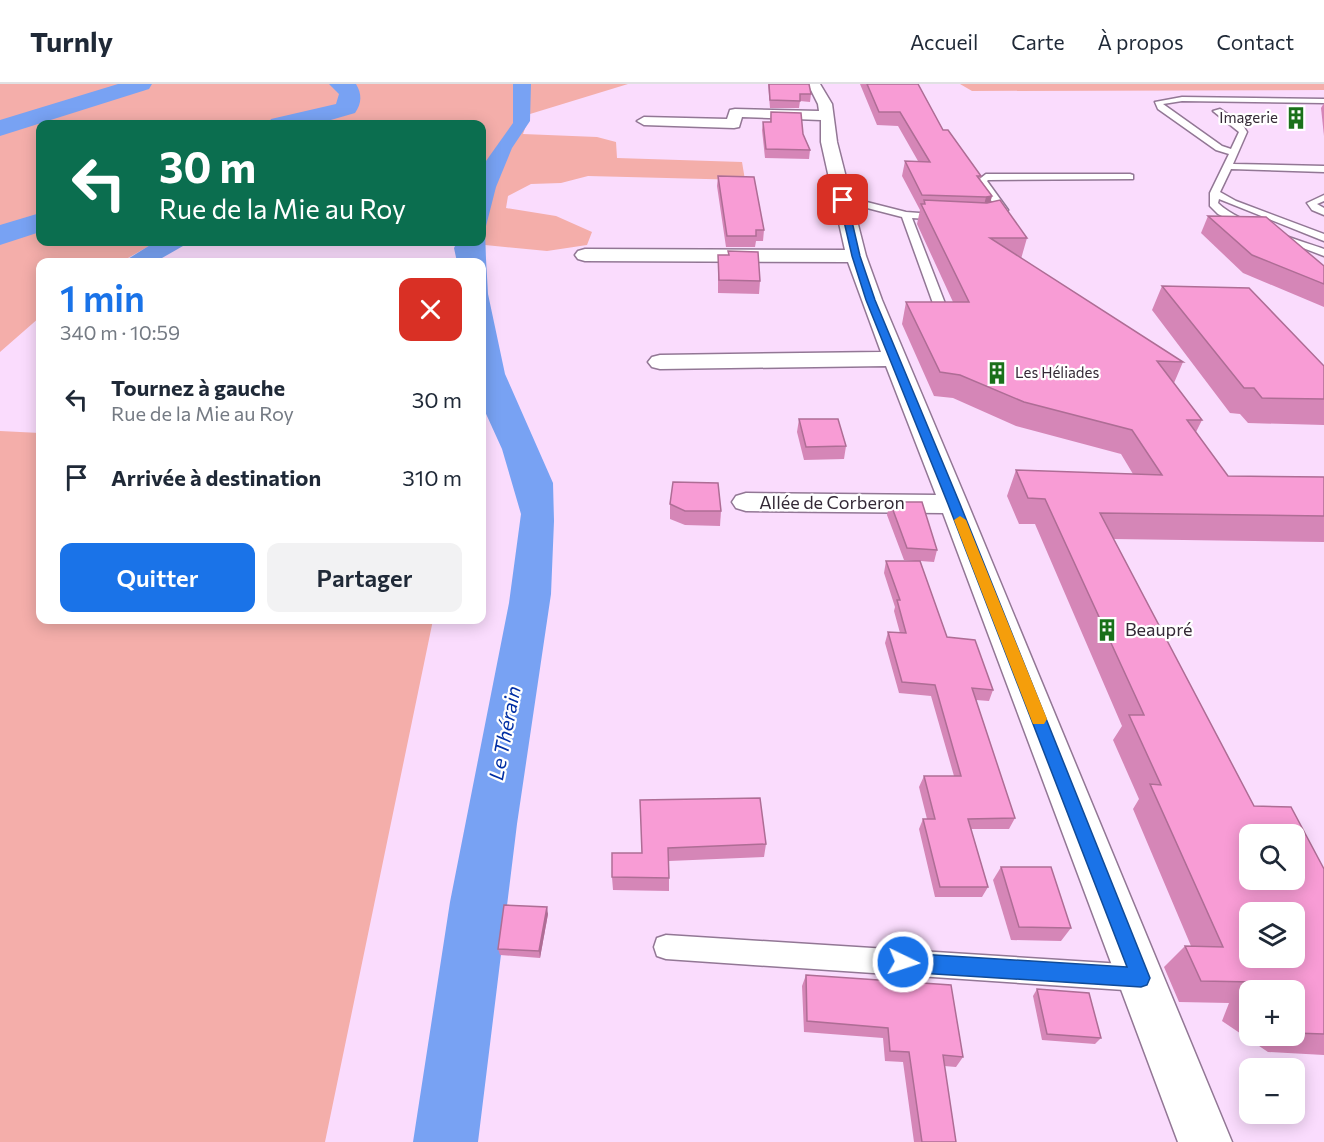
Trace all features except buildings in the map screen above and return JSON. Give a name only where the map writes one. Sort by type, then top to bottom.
[{"type":"street","points":[[814,84],[825,104],[828,116],[829,142],[856,256],[894,359],[954,504],[1205,1142]]},
{"type":"street","points":[[644,121],[734,124],[735,113],[828,116]]},
{"type":"street","points":[[585,255],[856,256]]},
{"type":"street","points":[[660,362],[894,359]]},
{"type":"street","name":"Allée de Corberon","points":[[746,502],[954,504]]},
{"type":"lane","points":[[1234,153],[1219,148],[1158,105],[1162,97],[1223,101],[1324,101]]},
{"type":"lane","points":[[1223,101],[1215,106],[1217,111],[1243,130],[1215,193],[1213,204],[1221,212],[1324,253]]},
{"type":"lane","points":[[1217,111],[1228,109],[1239,101]]},
{"type":"lane","points":[[1166,110],[1187,110]]},
{"type":"lane","points":[[1180,121],[1201,120]]},
{"type":"lane","points":[[1228,166],[1324,169]]},
{"type":"lane","points":[[982,218],[994,217],[1003,212],[982,181],[986,177],[1130,177]]},
{"type":"lane","points":[[1215,193],[1233,203],[1324,238]]},
{"type":"lane","points":[[1324,198],[1312,203],[1315,208],[1324,212]]},
{"type":"lane","points":[[843,200],[906,216],[949,217]]},
{"type":"lane","points":[[906,216],[940,306]]},
{"type":"lane","points":[[666,947],[1141,978]]},
{"type":"shaded area","points":[[0,84],[628,84],[530,114],[523,134],[597,137],[616,142],[617,158],[742,162],[745,180],[588,176],[561,183],[531,184],[508,196],[506,208],[556,216],[592,232],[587,245],[547,251],[486,245],[486,120],[36,120],[36,246],[149,246],[128,258],[36,258],[36,320],[0,352]]},
{"type":"shaded area","points":[[960,84],[1324,84],[1324,90],[972,91]]},
{"type":"shaded area","points":[[0,431],[36,433],[36,624],[432,624],[325,1142],[0,1142]]},
{"type":"water","points":[[513,84],[531,84],[530,121],[512,148],[496,187],[486,226],[486,161],[513,123]]},
{"type":"water","points":[[149,246],[183,246],[162,258],[129,258]]},
{"type":"water","name":"Le Thérain","points":[[455,246],[486,246],[488,294],[505,374],[553,483],[551,594],[517,824],[478,1142],[413,1142],[450,902],[509,603],[521,514],[502,449],[486,414],[486,258],[456,258]]},
{"type":"waterway","points":[[0,128],[141,84]]},
{"type":"waterway","points":[[302,120],[347,108],[350,94],[346,86],[340,84]]},
{"type":"waterway","points":[[0,235],[36,223]]},
{"type":"slow traffic","points":[[960,520],[1039,719]]},
{"type":"place","name":"Imagerie","points":[[1296,118]]},
{"type":"place","name":"Les Héliades","points":[[997,373]]},
{"type":"place","name":"Beaupré","points":[[1107,630]]},
{"type":"route","points":[[843,200],[856,256],[871,300],[1141,978],[903,962]]}]
